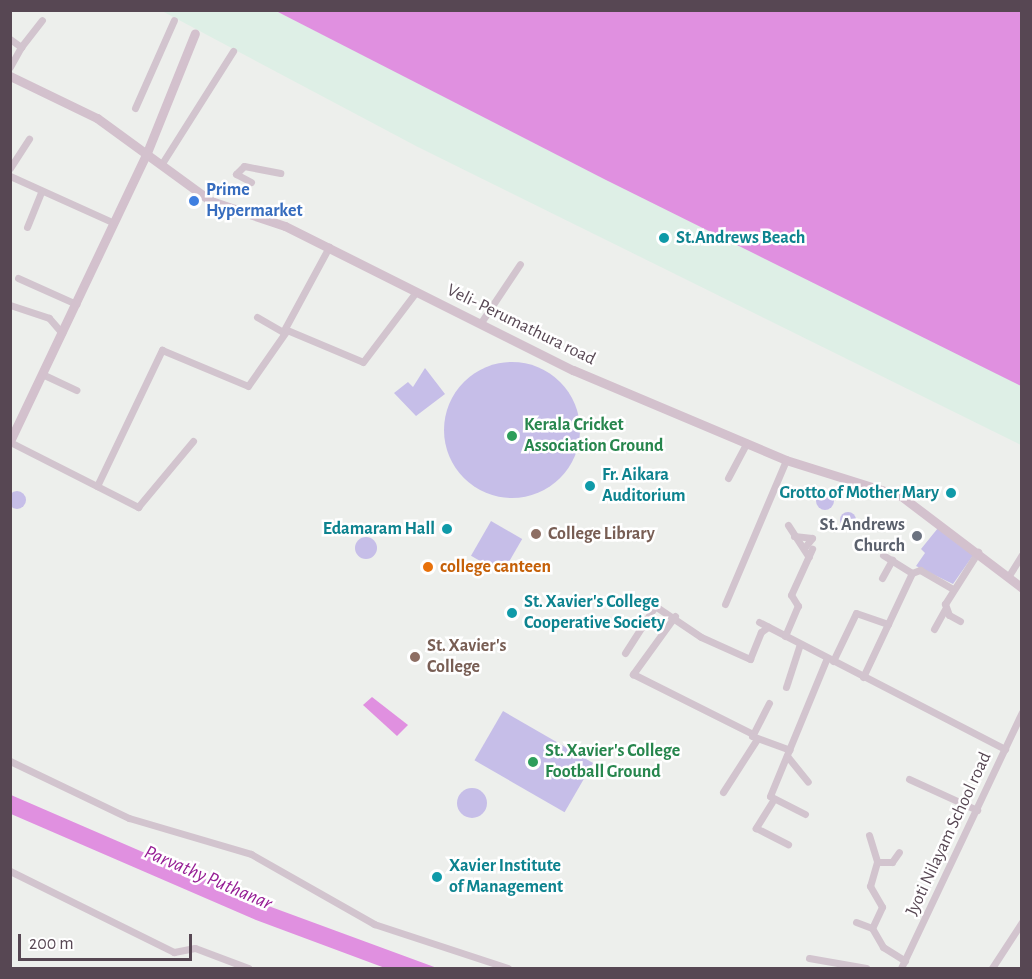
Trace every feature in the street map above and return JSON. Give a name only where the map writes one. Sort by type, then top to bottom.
[{"type":"main road","points":[[10,442],[14,427],[62,333],[146,155],[195,33]]},
{"type":"main road","name":"Veli- Perumathura road","points":[[10,76],[96,118],[211,201],[329,248],[480,324],[786,460],[901,496],[978,552],[1022,588]]},
{"type":"street","points":[[10,67],[21,46],[42,20]]},
{"type":"street","points":[[135,108],[174,20]]},
{"type":"street","points":[[10,39],[21,46]]},
{"type":"street","points":[[161,165],[233,51]]},
{"type":"street","points":[[10,168],[29,139]]},
{"type":"street","points":[[252,182],[237,174],[244,166],[280,173]]},
{"type":"street","points":[[10,176],[41,192],[114,223]]},
{"type":"street","points":[[27,227],[41,192]]},
{"type":"street","points":[[97,486],[159,351],[248,386],[283,332],[329,248]]},
{"type":"street","points":[[480,324],[520,264]]},
{"type":"street","points":[[18,278],[76,304]]},
{"type":"street","points":[[258,317],[283,332],[320,341],[363,362],[416,292]]},
{"type":"street","points":[[10,305],[49,318],[62,333]]},
{"type":"street","points":[[42,374],[77,390]]},
{"type":"street","points":[[10,442],[138,507],[193,441]]},
{"type":"street","points":[[728,478],[747,443]]},
{"type":"street","points":[[725,604],[786,460]]},
{"type":"street","points":[[788,525],[794,536],[808,548]]},
{"type":"street","points":[[785,636],[798,606],[791,595],[808,557],[808,548],[812,538],[794,536]]},
{"type":"street","points":[[934,629],[953,589],[978,552]]},
{"type":"street","points":[[883,555],[912,573]]},
{"type":"street","points":[[1008,577],[1022,555]]},
{"type":"street","points":[[882,578],[892,560]]},
{"type":"street","points":[[863,677],[912,573],[920,570],[953,589]]},
{"type":"street","points":[[642,601],[675,616],[701,638],[750,659],[768,627]]},
{"type":"street","points":[[625,653],[655,606]]},
{"type":"street","points":[[945,609],[960,621]]},
{"type":"street","points":[[788,844],[756,828],[772,802],[788,753],[830,660],[856,613],[888,624]]},
{"type":"street","points":[[675,616],[633,674],[788,753],[808,782]]},
{"type":"street","points":[[759,622],[1005,749]]},
{"type":"street","points":[[786,687],[800,644]]},
{"type":"street","points":[[723,792],[754,736],[769,702]]},
{"type":"street","name":"Jyoti Nilayam School road","points":[[901,969],[1022,712]]},
{"type":"street","points":[[10,761],[129,818],[251,854],[374,924],[508,969]]},
{"type":"street","points":[[909,779],[977,810]]},
{"type":"street","points":[[772,802],[805,814]]},
{"type":"street","points":[[869,835],[878,862],[870,886],[882,907],[872,928]]},
{"type":"street","points":[[878,862],[892,862],[899,852]]},
{"type":"street","points":[[10,871],[174,952],[195,948],[248,969]]},
{"type":"street","points":[[856,922],[872,928],[883,947],[905,961]]},
{"type":"street","points":[[992,969],[1022,922]]},
{"type":"street","points":[[809,958],[866,969]]},
{"type":"shaded area","points":[[276,11],[1021,11],[1021,386],[604,179]]},
{"type":"shaded area","name":"Kerala Cricket Association Ground","points":[[512,362],[538,367],[550,373],[560,382],[569,392],[575,404],[580,430],[575,456],[569,468],[560,478],[550,487],[538,493],[512,498],[486,493],[474,487],[464,478],[455,468],[449,456],[444,430],[449,404],[455,392],[464,382],[474,373],[486,367]]},
{"type":"shaded area","points":[[425,368],[445,394],[416,416],[394,393],[408,382],[413,387]]},
{"type":"shaded area","points":[[13,491],[21,491],[26,496],[24,507],[13,509],[8,504],[8,496]]},
{"type":"shaded area","points":[[825,492],[831,495],[834,501],[831,507],[825,510],[819,507],[816,501],[819,495]]},
{"type":"shaded area","points":[[848,512],[856,520],[848,528],[840,520]]},
{"type":"shaded area","points":[[491,521],[522,539],[502,574],[471,556]]},
{"type":"shaded area","points":[[938,528],[974,554],[953,584],[916,566],[925,553],[921,549]]},
{"type":"shaded area","points":[[366,537],[374,540],[377,548],[374,556],[366,559],[358,556],[355,548],[358,540]]},
{"type":"shaded area","points":[[372,697],[408,725],[397,736],[363,705]]},
{"type":"shaded area","name":"St. Xavier's College Football Ground","points":[[503,711],[593,763],[565,812],[474,760]]},
{"type":"shaded area","points":[[472,788],[478,789],[486,797],[486,809],[478,817],[472,818],[466,817],[458,809],[457,803],[458,797],[466,789]]},
{"type":"shaded area","points":[[11,795],[263,904],[437,968],[385,968],[256,920],[11,814]]},
{"type":"sand","name":"St.Andrews Beach","points":[[162,11],[276,11],[1010,379],[1021,386],[1021,445],[416,146]]},
{"type":"place","name":"Prime Hypermarket","points":[[194,201]]},
{"type":"place","name":"St.Andrews Beach","points":[[664,238]]},
{"type":"place","name":"Kerala Cricket Association Ground","points":[[512,436]]},
{"type":"place","name":"Fr. Aikara Auditorium","points":[[590,486]]},
{"type":"place","name":"Grotto of Mother Mary","points":[[951,493]]},
{"type":"place","name":"Edamaram Hall","points":[[447,529]]},
{"type":"place","name":"College Library","points":[[536,534]]},
{"type":"place","name":"St. Andrews Church","points":[[917,536]]},
{"type":"place","name":"college canteen","points":[[428,567]]},
{"type":"place","name":"St. Xavier's College Cooperative Society","points":[[512,613]]},
{"type":"place","name":"St. Xavier's College","points":[[415,657]]},
{"type":"place","name":"St. Xavier's College Football Ground","points":[[533,762]]},
{"type":"place","name":"Xavier Institute of Management","points":[[437,877]]},
{"type":"water label","name":"Parvathy Puthanar","points":[[208,878]]}]
